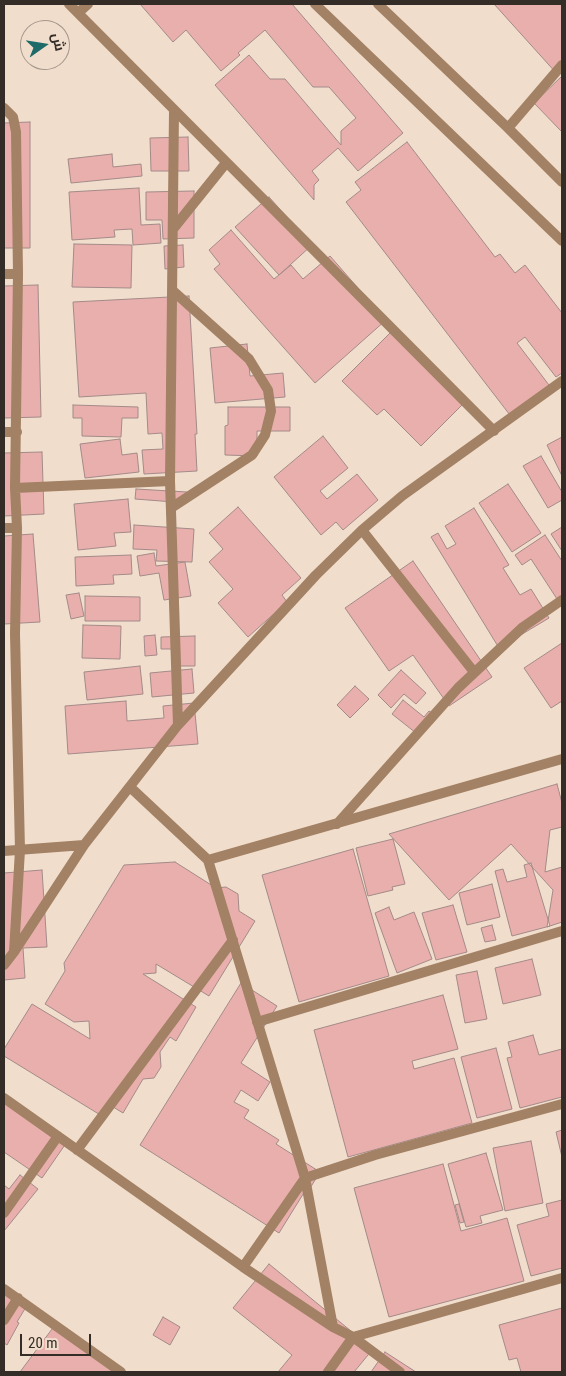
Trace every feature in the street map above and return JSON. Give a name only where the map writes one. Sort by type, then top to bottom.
[{"type":"street","points":[[69,4],[494,431]]},
{"type":"street","points":[[78,13],[88,4]]},
{"type":"street","points":[[315,4],[562,241]]},
{"type":"street","points":[[383,6],[562,182]]},
{"type":"street","points":[[508,128],[562,64]]},
{"type":"street","points":[[4,108],[13,117],[16,132],[18,274],[15,488],[17,528],[9,634],[20,850],[14,952]]},
{"type":"street","points":[[174,111],[170,480],[178,725]]},
{"type":"street","points":[[173,229],[226,163]]},
{"type":"street","points":[[4,274],[18,274]]},
{"type":"street","points":[[171,508],[252,455],[265,434],[271,411],[268,390],[249,359],[172,290]]},
{"type":"street","points":[[4,965],[84,845],[178,725],[316,575],[362,530],[402,496],[562,381]]},
{"type":"street","points":[[4,432],[16,432]]},
{"type":"street","points":[[15,488],[170,480]]},
{"type":"street","points":[[4,528],[17,528]]},
{"type":"street","points":[[362,530],[474,672]]},
{"type":"street","points":[[337,824],[474,672],[523,627],[562,600]]},
{"type":"street","points":[[208,860],[562,759]]},
{"type":"street","points":[[130,788],[208,860],[305,1178],[333,1327]]},
{"type":"street","points":[[4,851],[84,845]]},
{"type":"street","points":[[257,1022],[562,931]]},
{"type":"street","points":[[77,1150],[233,940]]},
{"type":"street","points":[[4,1098],[243,1267],[333,1327],[353,1337],[400,1372]]},
{"type":"street","points":[[243,1267],[305,1178],[374,1155],[562,1104]]},
{"type":"street","points":[[4,1213],[58,1136]]},
{"type":"street","points":[[328,1372],[353,1337],[562,1278]]},
{"type":"street","points":[[4,1289],[121,1372]]},
{"type":"street","points":[[4,1320],[18,1298]]},
{"type":"building","points":[[140,4],[292,4],[403,133],[358,171],[338,148],[312,171],[319,180],[314,185],[314,200],[215,85],[249,55],[270,79],[285,79],[341,145],[341,131],[356,118],[329,87],[313,87],[265,30],[238,53],[240,55],[221,71],[186,30],[173,42]]},
{"type":"building","points":[[494,4],[562,4],[562,71],[558,75]]},
{"type":"building","points":[[562,76],[562,132],[534,103]]},
{"type":"building","points":[[30,122],[30,248],[4,248],[4,123]]},
{"type":"building","points":[[188,137],[189,171],[151,171],[150,138]]},
{"type":"building","points":[[407,142],[495,257],[500,254],[515,273],[525,265],[562,313],[562,373],[556,377],[525,337],[517,343],[552,389],[513,419],[346,202],[361,190],[355,182]]},
{"type":"building","points":[[112,154],[113,167],[141,164],[142,176],[71,183],[68,159]]},
{"type":"building","points":[[139,188],[141,225],[160,224],[161,243],[133,245],[132,229],[114,230],[115,237],[72,240],[69,192]]},
{"type":"building","points":[[194,191],[194,238],[163,239],[162,220],[146,220],[146,192]]},
{"type":"building","points":[[269,197],[312,245],[279,275],[235,227]]},
{"type":"building","points":[[231,230],[274,279],[291,265],[303,279],[330,256],[386,320],[315,383],[214,269],[220,264],[209,250]]},
{"type":"building","points":[[74,244],[132,245],[131,288],[72,287]]},
{"type":"building","points":[[183,245],[184,267],[165,269],[164,246]]},
{"type":"building","points":[[38,285],[41,417],[4,418],[4,286]]},
{"type":"building","points":[[189,296],[197,434],[195,434],[197,471],[144,474],[142,450],[163,449],[162,433],[148,434],[146,393],[79,397],[73,302]]},
{"type":"building","points":[[393,330],[465,402],[421,446],[384,409],[377,415],[342,381]]},
{"type":"building","points":[[247,344],[250,376],[283,373],[285,397],[215,403],[210,348]]},
{"type":"building","points":[[73,405],[138,407],[138,418],[122,418],[121,437],[82,436],[82,418],[73,418]]},
{"type":"building","points":[[228,407],[290,407],[290,431],[257,431],[257,456],[225,455],[225,426],[228,425]]},
{"type":"building","points":[[323,436],[348,468],[320,491],[327,499],[357,474],[378,500],[343,530],[336,522],[321,535],[274,477]]},
{"type":"building","points":[[562,437],[562,476],[547,445]]},
{"type":"building","points":[[120,439],[122,455],[137,453],[139,472],[85,478],[80,444]]},
{"type":"building","points":[[42,452],[44,514],[4,516],[4,453]]},
{"type":"building","points":[[541,456],[562,492],[562,500],[548,508],[523,466]]},
{"type":"building","points":[[508,484],[541,533],[512,552],[479,503]]},
{"type":"building","points":[[136,489],[187,492],[187,503],[135,499]]},
{"type":"building","points":[[128,499],[131,532],[114,533],[116,546],[78,550],[74,504]]},
{"type":"building","points":[[238,507],[301,578],[282,595],[287,602],[248,637],[218,603],[233,589],[209,562],[223,549],[209,533]]},
{"type":"building","points":[[474,508],[509,565],[503,568],[520,595],[531,589],[549,618],[499,648],[431,537],[438,533],[447,549],[456,544],[445,526]]},
{"type":"building","points":[[134,525],[194,529],[192,562],[156,561],[157,550],[133,549]]},
{"type":"building","points":[[562,527],[562,551],[551,534]]},
{"type":"building","points":[[33,534],[40,622],[4,624],[4,536]]},
{"type":"building","points":[[545,535],[562,561],[562,600],[559,602],[531,559],[522,565],[515,555]]},
{"type":"building","points":[[154,553],[156,566],[185,562],[191,596],[164,600],[159,573],[140,576],[137,556]]},
{"type":"building","points":[[131,555],[132,574],[113,575],[114,584],[76,586],[75,557]]},
{"type":"building","points":[[413,561],[492,677],[449,706],[413,655],[389,671],[345,608]]},
{"type":"building","points":[[79,593],[84,616],[71,619],[66,595]]},
{"type":"building","points":[[85,596],[140,597],[140,621],[85,621]]},
{"type":"building","points":[[83,625],[121,626],[120,659],[82,658]]},
{"type":"building","points":[[155,635],[157,655],[145,656],[144,636]]},
{"type":"building","points":[[195,636],[195,666],[177,666],[176,649],[161,649],[161,637]]},
{"type":"building","points":[[562,643],[562,701],[551,708],[524,668]]},
{"type":"building","points":[[140,666],[143,694],[87,700],[84,672]]},
{"type":"building","points":[[192,669],[194,693],[152,697],[150,673]]},
{"type":"building","points":[[401,670],[426,693],[416,704],[404,694],[391,708],[378,695]]},
{"type":"building","points":[[355,686],[369,699],[350,718],[337,705]]},
{"type":"building","points":[[403,700],[424,717],[429,711],[432,713],[416,733],[392,714]]},
{"type":"building","points":[[126,701],[127,721],[164,718],[163,706],[194,703],[198,744],[68,754],[65,706]]},
{"type":"building","points":[[557,784],[562,803],[562,827],[550,830],[545,872],[562,867],[562,922],[547,927],[553,890],[511,844],[449,900],[389,834]]},
{"type":"building","points":[[393,839],[405,884],[392,887],[393,890],[368,896],[356,848]]},
{"type":"building","points":[[353,849],[389,976],[299,1002],[262,875]]},
{"type":"building","points":[[175,862],[216,888],[226,887],[238,894],[239,911],[255,921],[209,996],[156,964],[156,973],[143,974],[196,1007],[176,1041],[170,1037],[160,1052],[161,1067],[154,1078],[143,1079],[123,1113],[110,1105],[102,1116],[4,1056],[4,1049],[32,1004],[90,1039],[89,1021],[74,1022],[45,1004],[65,971],[64,963],[124,865]]},
{"type":"building","points":[[531,863],[550,926],[512,936],[495,871],[503,869],[507,882],[527,877],[524,865]]},
{"type":"building","points":[[42,870],[47,947],[23,948],[25,978],[4,980],[4,873]]},
{"type":"building","points":[[492,884],[500,917],[467,925],[459,893]]},
{"type":"building","points":[[453,905],[467,952],[436,960],[422,913]]},
{"type":"building","points":[[389,907],[394,920],[414,912],[432,959],[397,973],[375,913]]},
{"type":"building","points":[[492,925],[496,940],[485,942],[481,928]]},
{"type":"building","points":[[532,959],[541,995],[503,1004],[495,968]]},
{"type":"building","points":[[477,971],[487,1019],[465,1023],[456,975]]},
{"type":"building","points":[[241,983],[277,1006],[241,1063],[270,1082],[258,1101],[241,1090],[234,1102],[249,1110],[244,1118],[279,1140],[276,1144],[320,1172],[307,1193],[305,1191],[279,1233],[140,1145]]},
{"type":"building","points":[[443,995],[458,1049],[412,1061],[414,1069],[454,1058],[472,1123],[348,1157],[314,1030]]},
{"type":"building","points":[[533,1035],[539,1055],[562,1049],[562,1097],[520,1108],[507,1058],[512,1057],[508,1042]]},
{"type":"building","points":[[496,1048],[512,1109],[477,1118],[461,1057]]},
{"type":"building","points":[[4,1095],[69,1139],[42,1178],[4,1152]]},
{"type":"building","points":[[562,1130],[562,1157],[556,1132]]},
{"type":"building","points":[[531,1141],[543,1203],[505,1211],[493,1148]]},
{"type":"building","points":[[486,1153],[503,1210],[480,1216],[482,1223],[466,1227],[448,1164]]},
{"type":"building","points":[[443,1164],[461,1231],[507,1218],[524,1281],[389,1317],[354,1188]]},
{"type":"building","points":[[20,1175],[38,1189],[4,1231],[4,1185],[9,1189]]},
{"type":"building","points":[[562,1200],[562,1268],[531,1276],[517,1225],[549,1216],[546,1204]]},
{"type":"building","points":[[459,1204],[464,1222],[460,1223],[455,1205]]},
{"type":"building","points":[[269,1264],[373,1349],[354,1372],[278,1372],[292,1355],[233,1308]]},
{"type":"building","points":[[4,1293],[26,1307],[7,1345],[4,1343]]},
{"type":"building","points":[[562,1308],[562,1372],[521,1372],[517,1358],[509,1360],[499,1325]]},
{"type":"building","points":[[163,1317],[180,1327],[170,1345],[153,1335]]},
{"type":"building","points":[[55,1325],[118,1372],[20,1372]]},
{"type":"building","points":[[385,1352],[416,1372],[371,1372]]}]
